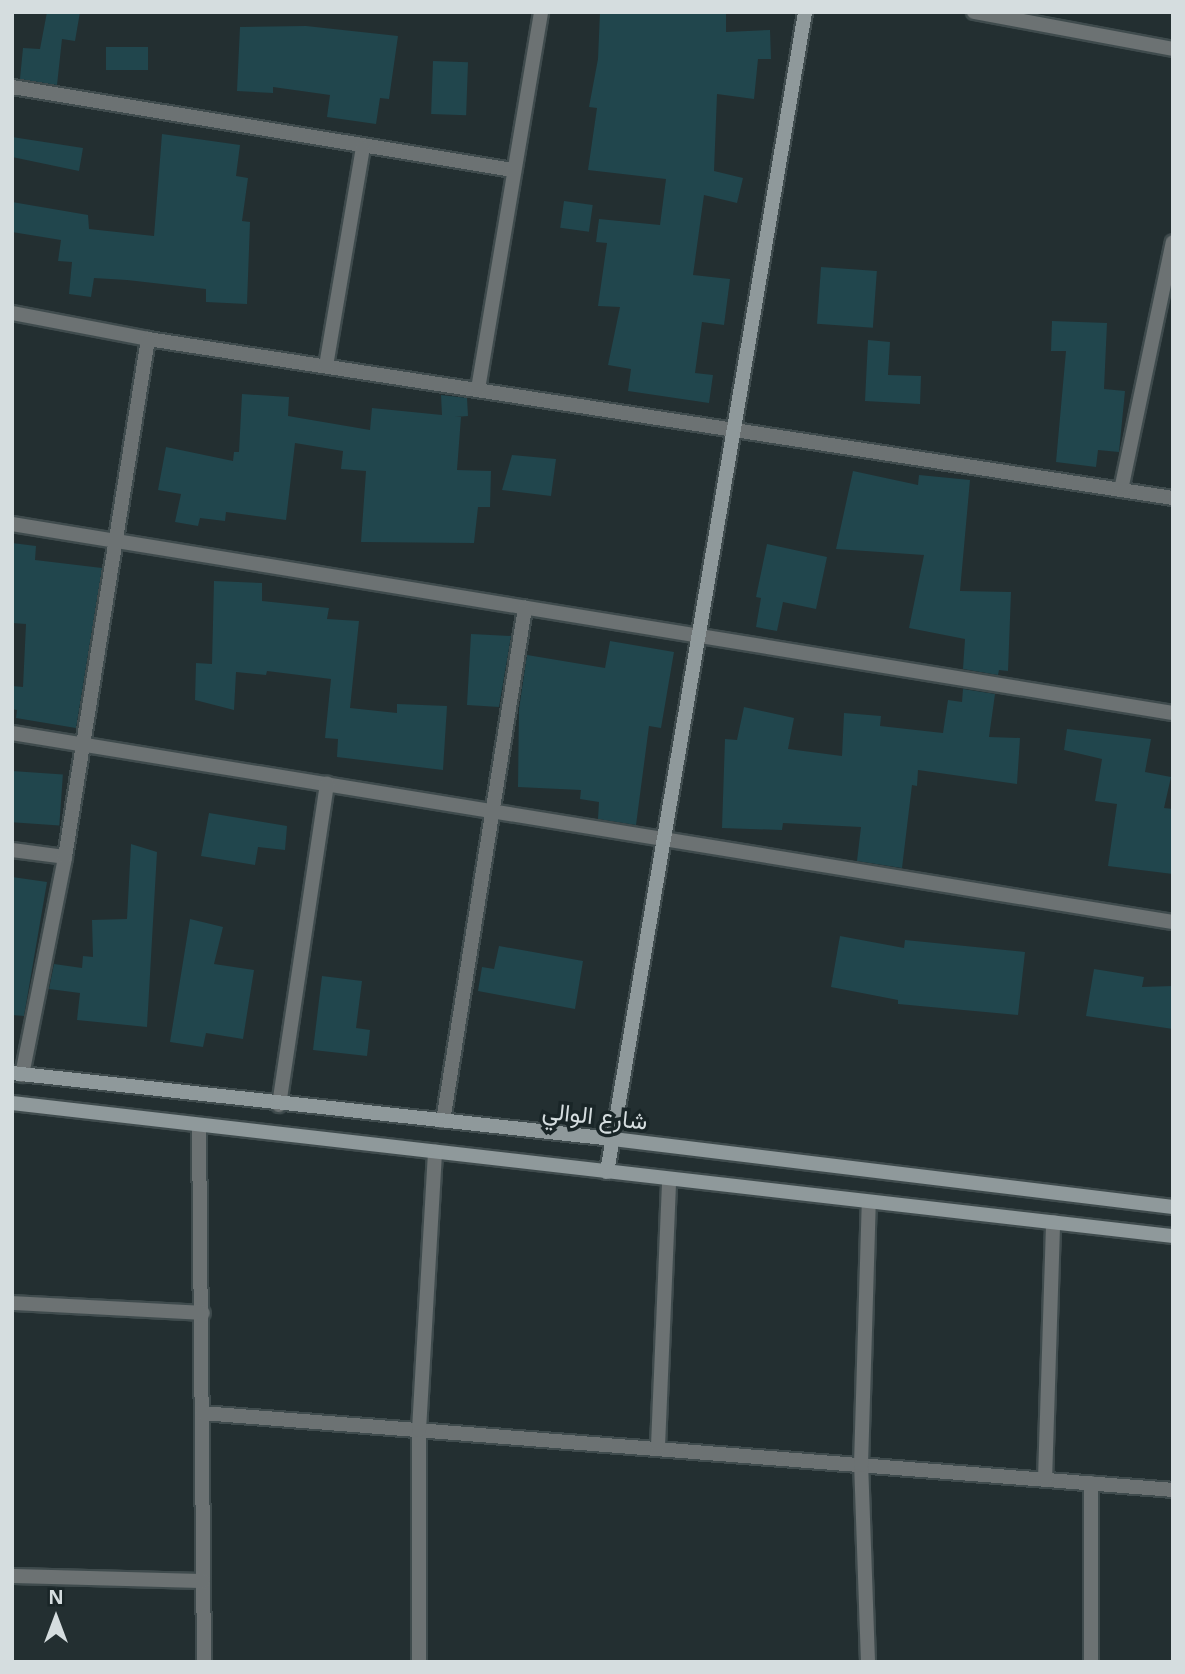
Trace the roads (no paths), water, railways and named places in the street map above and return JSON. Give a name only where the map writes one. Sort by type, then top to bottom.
[{"type":"street","points":[[478,388],[541,12]]},
{"type":"street","points":[[607,1172],[805,12]]},
{"type":"street","points":[[974,12],[1173,49]]},
{"type":"street","points":[[12,88],[363,148],[513,170]]},
{"type":"street","points":[[326,366],[363,148]]},
{"type":"street","points":[[1121,490],[1169,274],[1173,242]]},
{"type":"street","points":[[12,313],[148,339],[478,388],[1173,498]]},
{"type":"street","points":[[17,1074],[65,857],[148,339]]},
{"type":"street","points":[[12,524],[116,544],[1173,713]]},
{"type":"street","points":[[443,1121],[524,608]]},
{"type":"street","points":[[12,733],[1173,922]]},
{"type":"street","points":[[279,1105],[327,785]]},
{"type":"street","points":[[12,850],[65,857]]},
{"type":"street","name":"شارع الوالي","points":[[17,1074],[279,1105],[613,1139],[1173,1207]]},
{"type":"street","points":[[12,1103],[1173,1236]]},
{"type":"street","points":[[199,1125],[204,1313],[204,1662]]},
{"type":"street","points":[[419,1662],[419,1430],[435,1151]]},
{"type":"street","points":[[658,1446],[669,1179]]},
{"type":"street","points":[[867,1662],[861,1465],[869,1202]]},
{"type":"street","points":[[1045,1480],[1052,1223]]},
{"type":"street","points":[[12,1303],[204,1313]]},
{"type":"street","points":[[202,1413],[658,1446],[1173,1490]]},
{"type":"street","points":[[1091,1483],[1091,1662]]},
{"type":"street","points":[[12,1576],[203,1581]]}]
